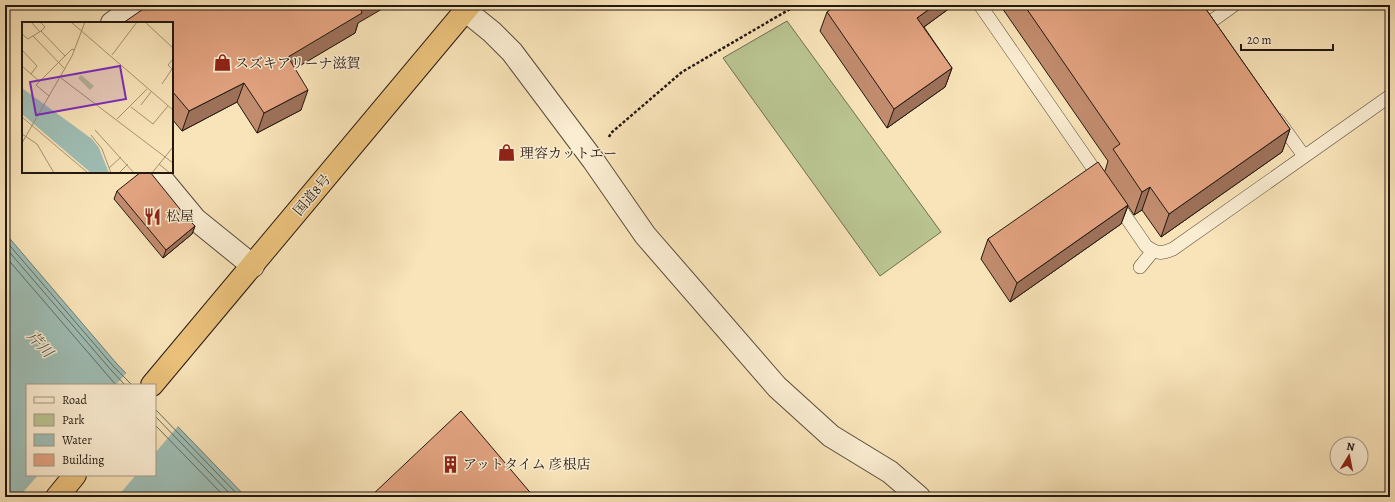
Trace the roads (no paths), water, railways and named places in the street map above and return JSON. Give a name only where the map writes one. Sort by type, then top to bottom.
[{"type":"highway","name":"国道8号","points":[[153,384],[468,8]]},
{"type":"highway","points":[[57,497],[74,476]]},
{"type":"street","points":[[113,22],[134,6]]},
{"type":"street","points":[[468,8],[512,52],[592,160],[645,235],[777,387],[831,436],[890,472],[919,497]]},
{"type":"street","points":[[157,173],[195,219],[253,266]]},
{"type":"lane","points":[[980,5],[1146,246],[1153,251],[1163,253],[1173,249],[1390,96]]},
{"type":"lane","points":[[1209,23],[1234,5]]},
{"type":"lane","points":[[1200,11],[1218,35]]},
{"type":"lane","points":[[1272,112],[1304,156]]},
{"type":"lane","points":[[1140,268],[1153,251]]},
{"type":"water","name":"芹川","points":[[5,233],[117,364],[136,384],[26,384],[26,476],[156,476],[156,404],[246,497],[5,497]]},
{"type":"place","name":"スズキアリーナ滋賀","points":[[222,63]]},
{"type":"place","name":"理容カットエー","points":[[507,153]]},
{"type":"place","name":"松屋","points":[[153,216]]},
{"type":"place","name":"アットタイム 彦根店","points":[[450,464]]}]
